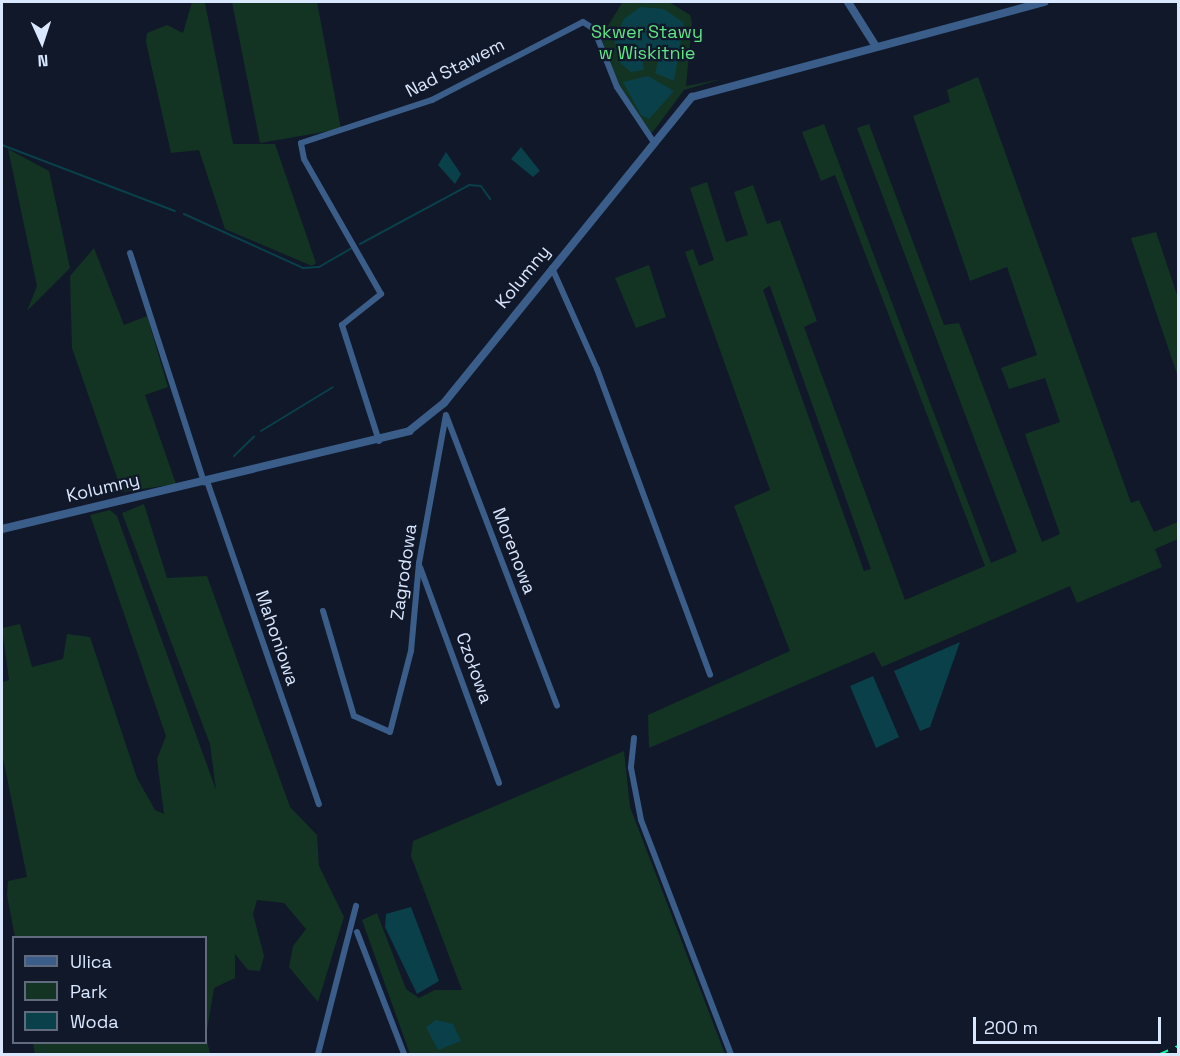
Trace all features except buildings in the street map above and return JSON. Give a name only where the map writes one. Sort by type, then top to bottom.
[{"type":"street","points":[[848,2],[875,45]]},
{"type":"street","name":"Kolumny","points":[[2,529],[379,441],[409,431],[440,407],[688,100],[704,90],[1044,2]]},
{"type":"street","name":"Nad Stawem","points":[[379,441],[342,325],[382,297],[299,150],[300,143],[432,99],[583,22],[594,29],[617,87],[653,141]]},
{"type":"street","name":"Mahoniowa","points":[[130,253],[206,482],[319,804]]},
{"type":"street","points":[[552,267],[597,369],[710,675]]},
{"type":"street","name":"Morenowa","points":[[440,407],[446,415],[557,706]]},
{"type":"street","name":"Zagrodowa","points":[[323,611],[354,716],[390,732],[411,651],[419,563],[446,415]]},
{"type":"street","name":"Czołowa","points":[[419,563],[500,783]]},
{"type":"street","points":[[634,738],[631,768],[639,814],[731,1054]]},
{"type":"street","points":[[318,1054],[356,906]]},
{"type":"street","points":[[357,932],[404,1054]]},
{"type":"green space","points":[[192,2],[205,3],[233,144],[275,144],[316,263],[312,266],[225,229],[199,150],[171,153],[146,42],[147,33],[167,25],[183,33]]},
{"type":"green space","points":[[232,2],[317,2],[341,129],[260,143]]},
{"type":"green space","name":"Skwer Stawy w Wiskitnie","points":[[669,2],[690,15],[692,22],[686,86],[722,79],[684,90],[652,133],[646,132],[616,82],[601,37],[622,3]]},
{"type":"green space","points":[[978,77],[1131,503],[1139,500],[1154,532],[1178,522],[1178,539],[1155,549],[1162,567],[1077,603],[1070,586],[882,667],[874,652],[649,748],[648,715],[790,651],[734,506],[770,490],[685,252],[693,249],[699,266],[714,260],[690,188],[707,182],[726,242],[748,235],[734,192],[753,185],[767,224],[780,220],[817,321],[804,327],[905,600],[985,566],[835,175],[821,181],[802,132],[824,124],[991,563],[1017,552],[857,128],[869,124],[944,325],[959,323],[1042,542],[1060,534],[1025,434],[1060,422],[1045,378],[1009,389],[1001,368],[1037,355],[1007,267],[970,281],[913,116],[950,102],[947,90]],"holes":[[[770,286],[871,569],[864,571],[763,290]]]},
{"type":"green space","points":[[8,149],[49,171],[70,268],[27,311],[37,286]]},
{"type":"green space","points":[[1156,232],[1178,298],[1178,377],[1131,238]]},
{"type":"green space","points":[[94,248],[124,325],[147,316],[168,387],[145,395],[176,484],[122,492],[72,348],[70,276]]},
{"type":"green space","points":[[649,265],[666,317],[636,328],[615,278]]},
{"type":"green space","points":[[144,504],[167,578],[207,576],[290,807],[317,835],[319,866],[344,917],[318,1002],[289,967],[293,946],[306,929],[284,903],[257,900],[253,914],[264,956],[260,971],[248,970],[235,954],[235,978],[214,988],[207,1030],[207,936],[15,936],[7,895],[8,881],[27,877],[2,753],[2,682],[9,680],[2,628],[20,624],[32,667],[63,659],[67,634],[90,637],[137,778],[155,810],[164,814],[157,759],[166,736],[90,515],[110,510],[117,516],[216,790],[210,744],[122,513]]},
{"type":"green space","points":[[624,751],[630,807],[725,1054],[410,1054],[362,920],[377,913],[406,989],[419,998],[435,990],[462,990],[411,856],[413,841]]},
{"type":"green space","points":[[207,1040],[210,1054],[35,1054],[33,1044],[207,1044]]},
{"type":"water","points":[[640,7],[664,9],[684,23],[674,81],[655,73],[659,58],[651,52],[642,56],[644,70],[631,72],[620,63],[614,39],[624,19]]},
{"type":"water","points":[[648,76],[674,91],[649,119],[641,115],[623,82]]},
{"type":"water","points":[[521,147],[540,171],[533,177],[511,159]]},
{"type":"water","points":[[446,152],[461,174],[455,184],[438,165]]},
{"type":"water","points":[[960,642],[930,727],[920,731],[894,671]]},
{"type":"water","points":[[873,676],[899,737],[876,748],[850,686]]},
{"type":"water","points":[[411,907],[439,981],[417,994],[385,927],[386,914]]},
{"type":"water","points":[[436,1020],[453,1024],[461,1041],[438,1050],[426,1027]]},
{"type":"waterway","points":[[2,145],[175,211]]},
{"type":"waterway","points":[[360,244],[469,185],[481,186],[490,199]]},
{"type":"waterway","points":[[184,214],[303,268],[319,267],[352,248]]},
{"type":"waterway","points":[[261,431],[333,387]]},
{"type":"waterway","points":[[234,456],[254,437]]},
{"type":"railway","points":[[1160,1054],[1178,1046]]}]
